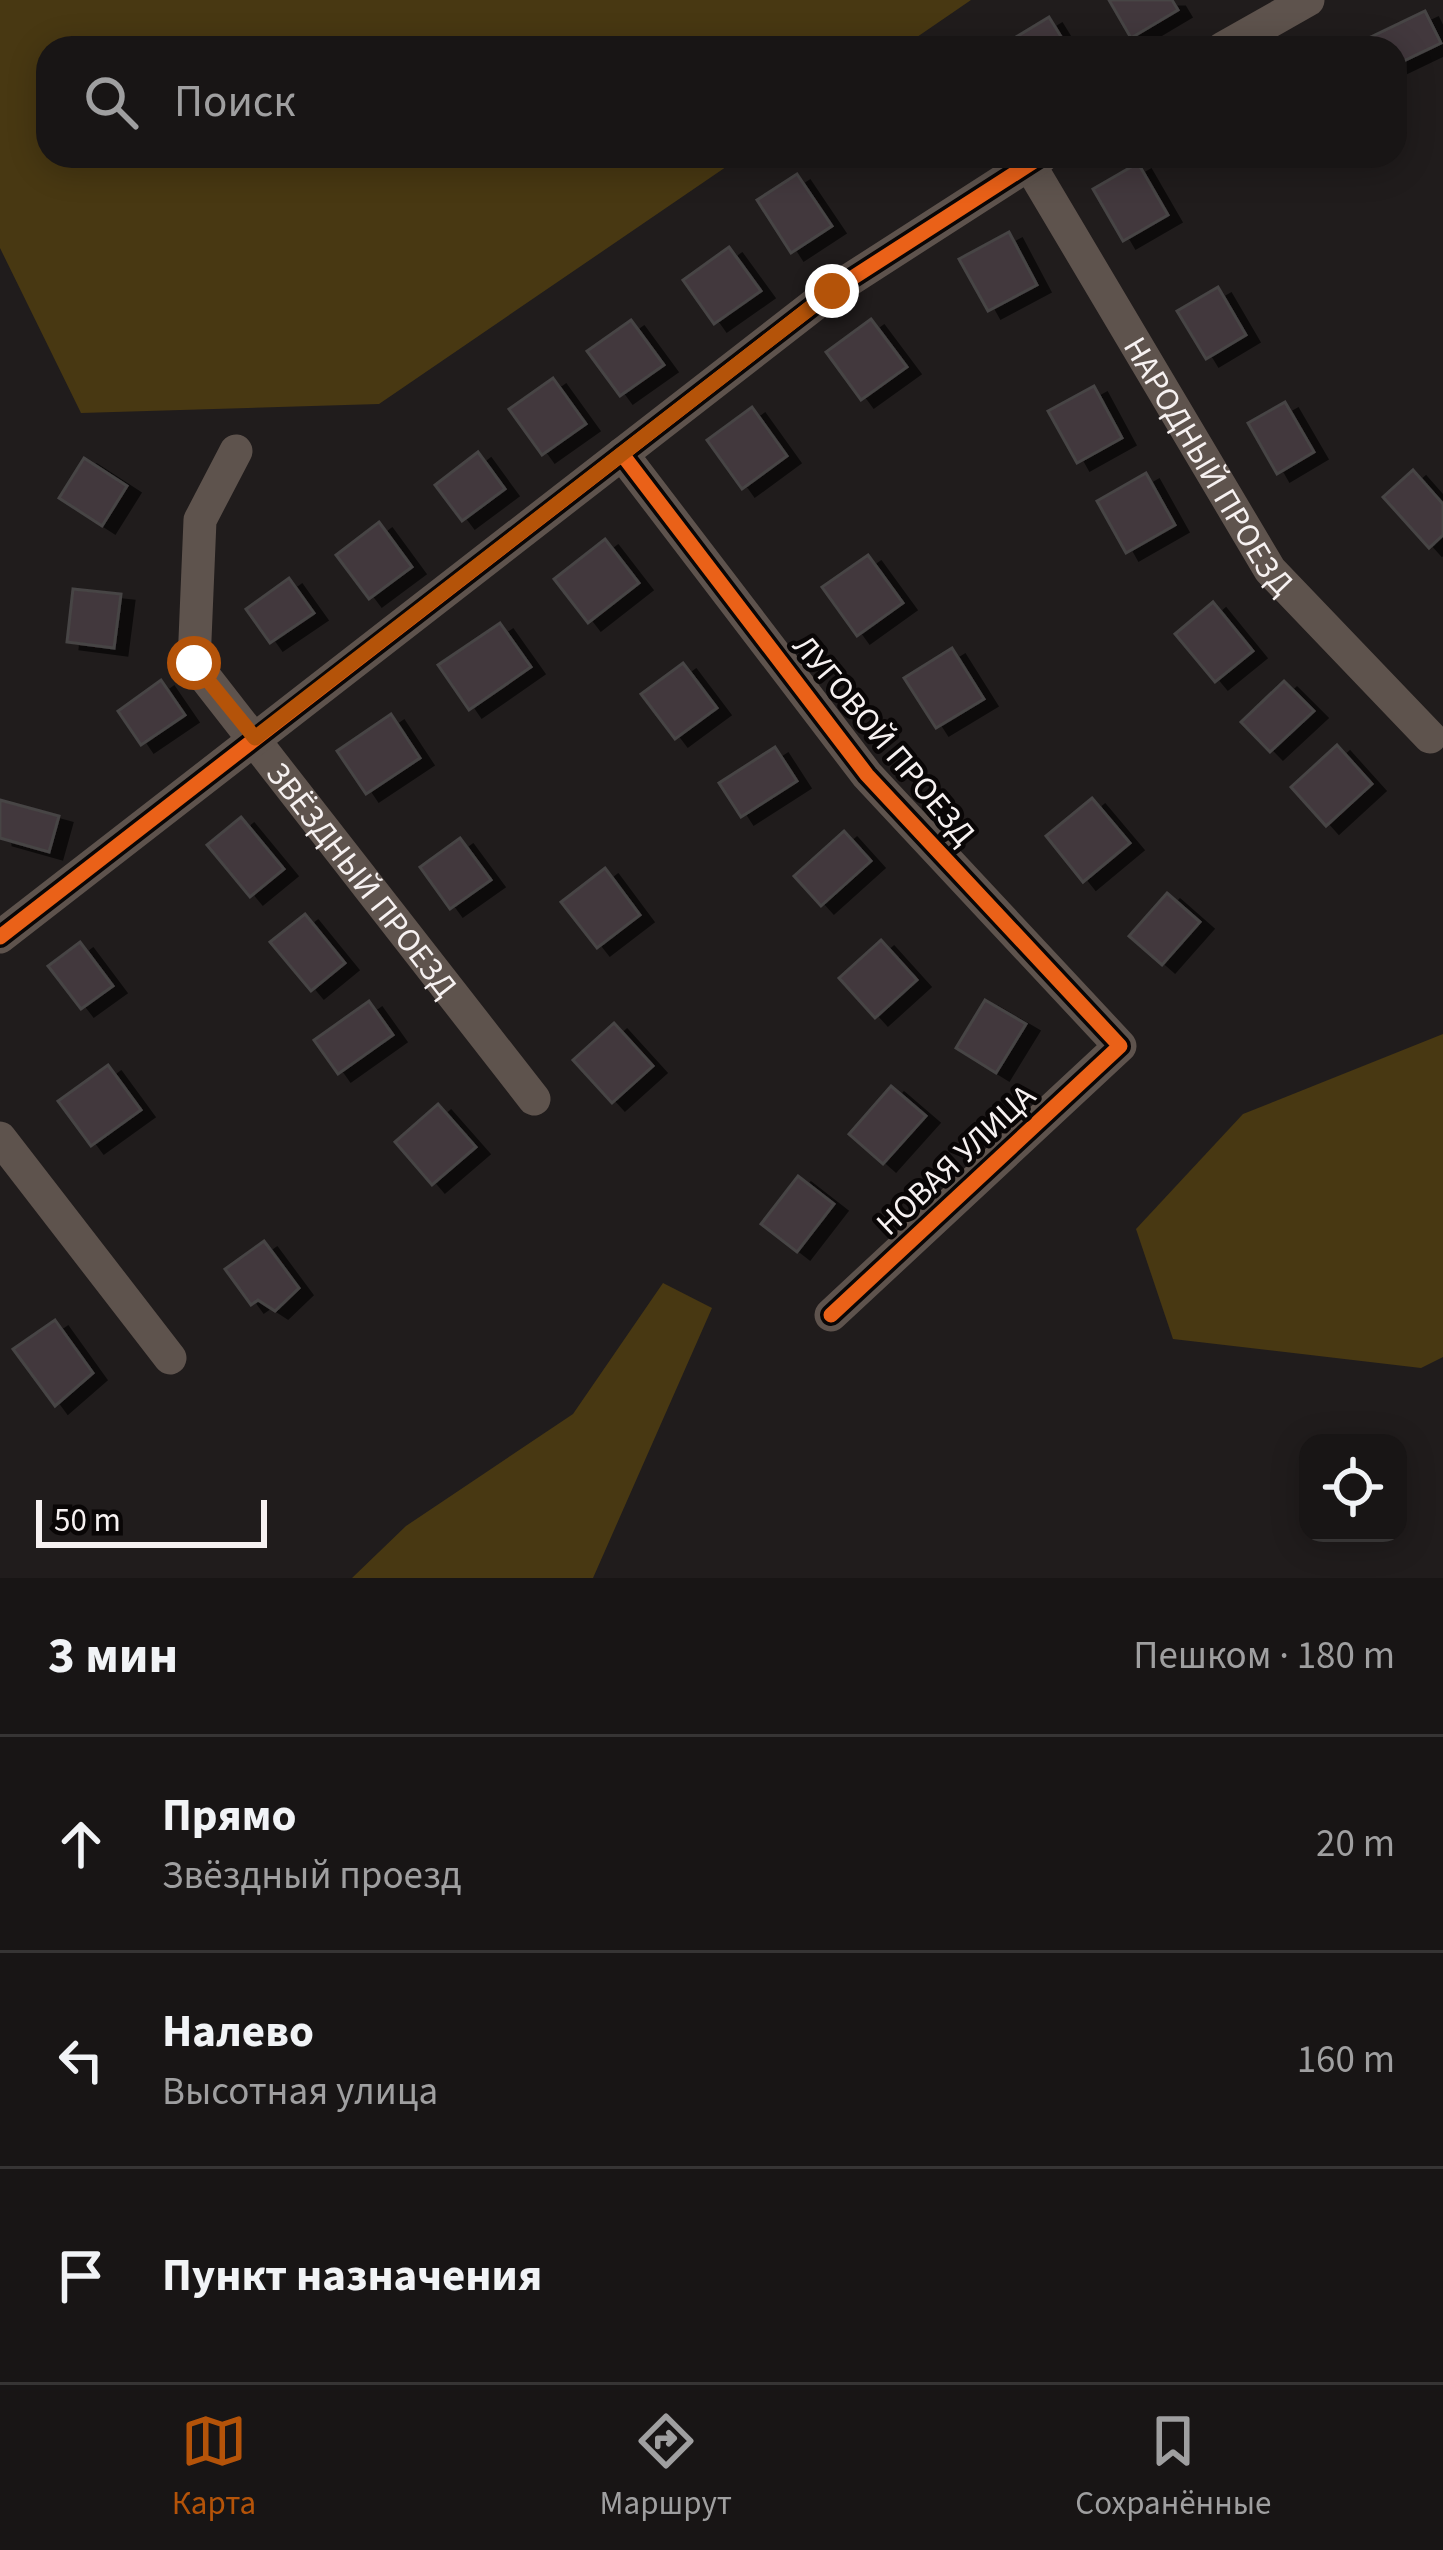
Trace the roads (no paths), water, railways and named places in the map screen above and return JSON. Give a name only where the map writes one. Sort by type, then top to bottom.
[{"type":"street","points":[[1244,36],[1308,0]]},
{"type":"street","points":[[0,937],[832,291],[1024,168]]},
{"type":"street","name":"НАРОДНЫЙ ПРОЕЗД","points":[[1041,168],[1270,570],[1430,737]]},
{"type":"street","name":"ЗВЁЗДНЫЙ ПРОЕЗД","points":[[236,452],[200,520],[194,663],[534,1099]]},
{"type":"street","name":"ЛУГОВОЙ ПРОЕЗД","points":[[622,454],[867,775],[1120,1046]]},
{"type":"street","name":"НОВАЯ УЛИЦА","points":[[831,1315],[1120,1046]]},
{"type":"street","points":[[0,1138],[170,1358]]}]
